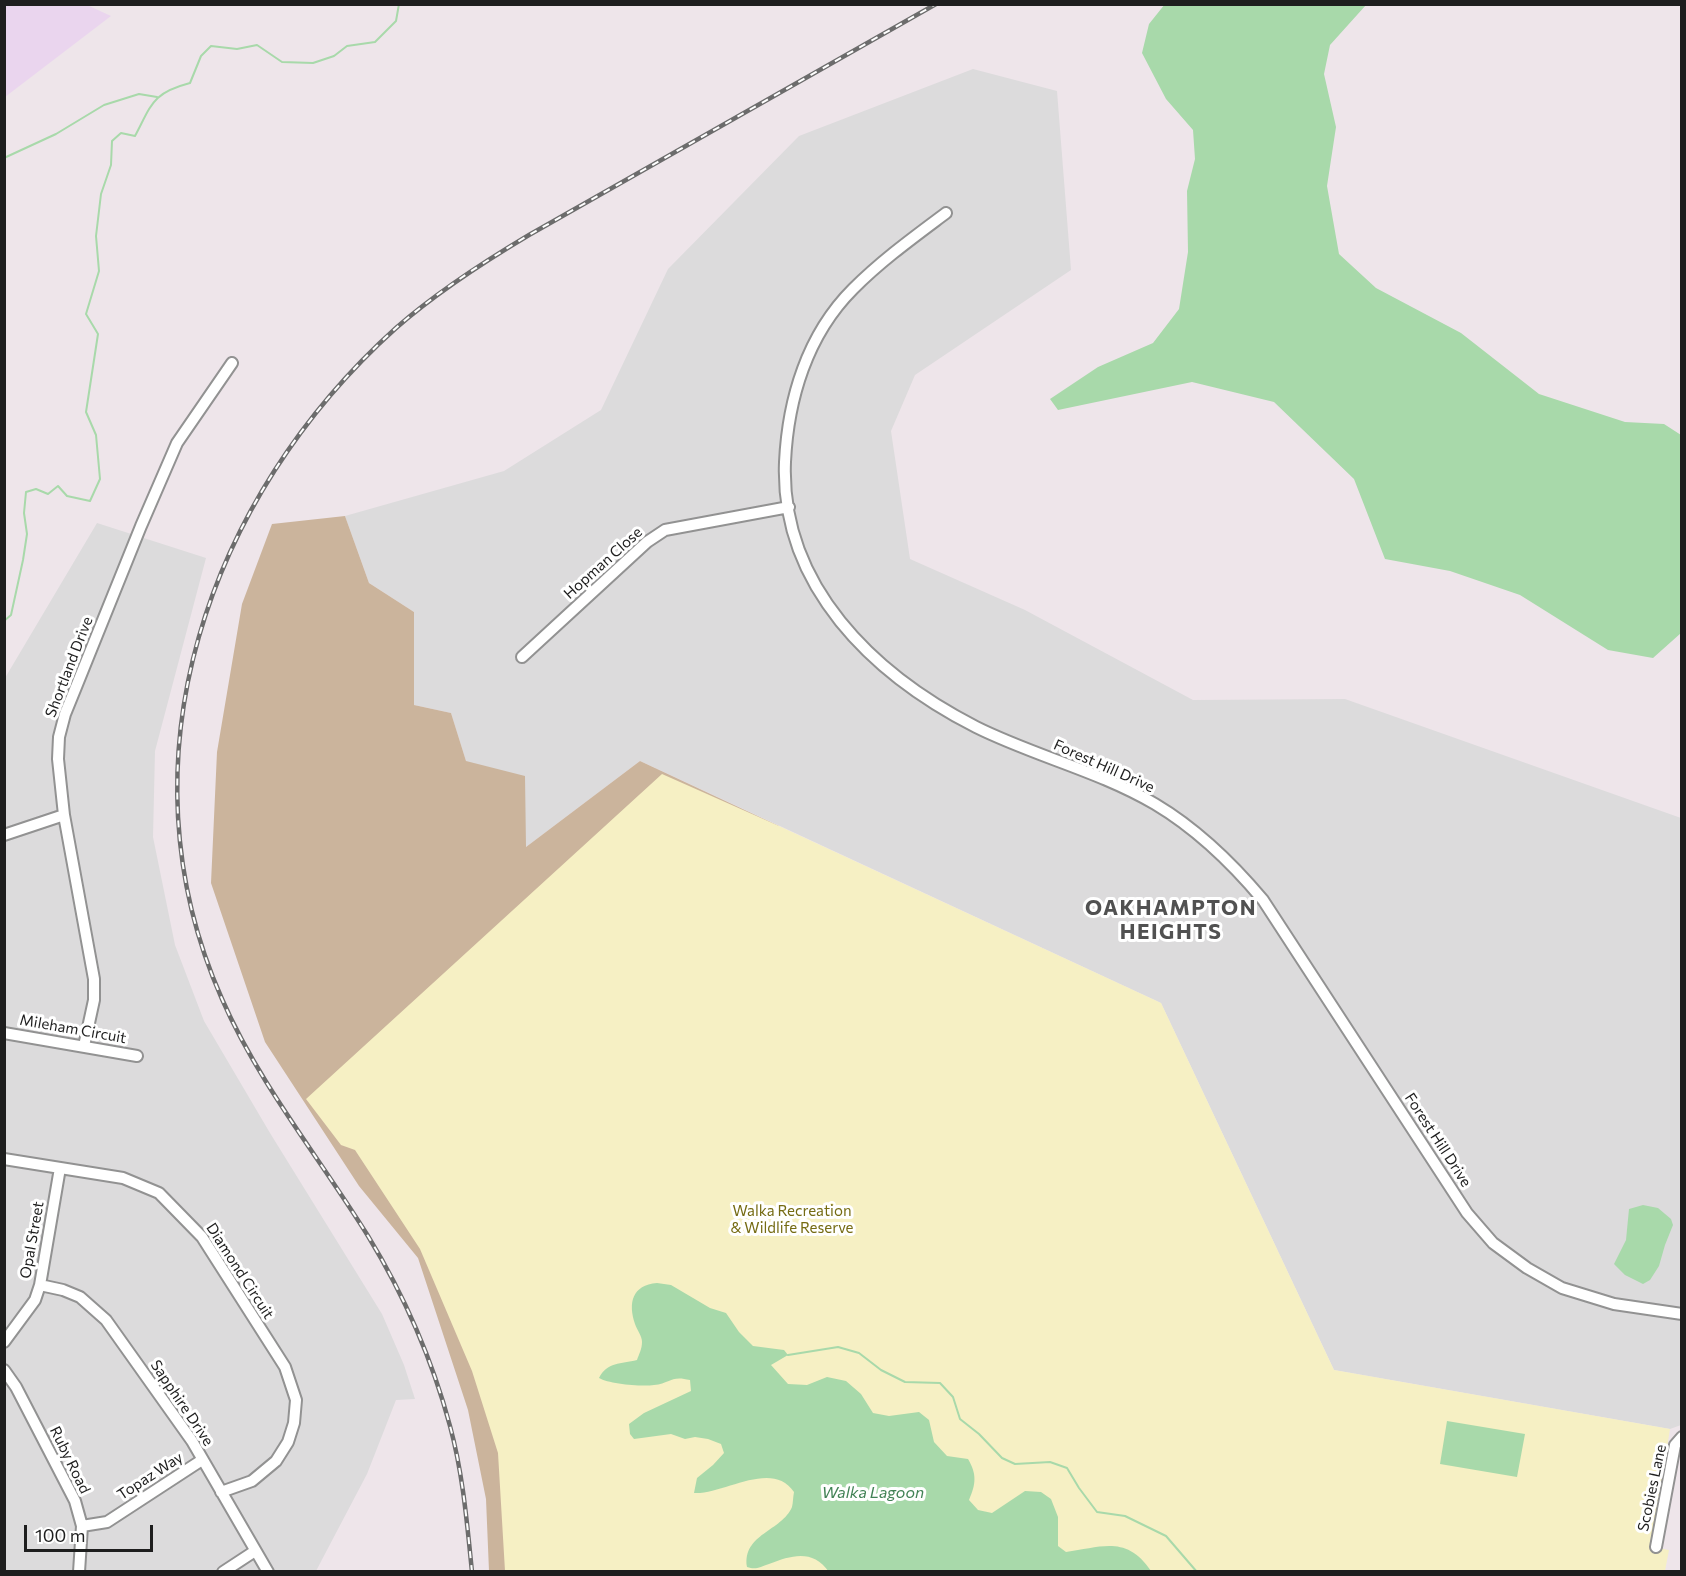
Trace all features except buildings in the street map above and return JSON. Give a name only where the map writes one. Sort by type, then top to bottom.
[{"type":"street","name":"Forest Hill Drive","points":[[946,213],[884,260],[851,291],[812,346],[797,385],[790,412],[785,470],[789,507],[801,556],[819,593],[840,622],[876,660],[924,698],[978,728],[1106,780],[1156,805],[1202,837],[1245,878],[1276,919],[1467,1213],[1493,1243],[1527,1268],[1562,1288],[1614,1304],[1682,1314]]},
{"type":"street","name":"Shortland Drive","points":[[84,1046],[94,1000],[94,979],[64,815],[58,759],[59,737],[65,714],[177,443],[232,363]]},
{"type":"street","name":"Hopman Close","points":[[522,657],[647,542],[665,530],[789,507]]},
{"type":"street","points":[[4,835],[64,815]]},
{"type":"street","name":"Mileham Circuit","points":[[4,1033],[137,1056]]},
{"type":"street","name":"Diamond Circuit","points":[[4,1159],[123,1178],[159,1193],[202,1237],[285,1367],[296,1400],[294,1423],[288,1442],[276,1461],[252,1480],[221,1492]]},
{"type":"street","name":"Opal Street","points":[[4,1342],[35,1300],[40,1285],[60,1168]]},
{"type":"street","name":"Sapphire Drive","points":[[40,1285],[63,1290],[80,1297],[106,1320],[168,1406],[268,1572]]},
{"type":"street","name":"Ruby Road","points":[[4,1370],[16,1387],[75,1501],[82,1526],[79,1572]]},
{"type":"street","name":"Scobies Lane","points":[[1656,1547],[1675,1445],[1682,1437]]},
{"type":"street","name":"Topaz Way","points":[[82,1526],[107,1522],[202,1460]]},
{"type":"street","points":[[223,1572],[255,1551]]},
{"type":"shaded area","points":[[5,4],[87,5],[111,16],[5,97]]},
{"type":"shaded area","points":[[973,69],[1057,91],[1071,270],[915,375],[891,431],[910,559],[1025,610],[1193,700],[1345,699],[1681,818],[1681,1425],[1670,1429],[1334,1370],[1161,1003],[640,761],[526,847],[466,761],[451,713],[414,705],[414,612],[369,583],[345,516],[504,471],[601,410],[668,269],[799,136]]},
{"type":"shaded area","points":[[345,516],[369,583],[414,612],[414,705],[451,713],[466,761],[525,776],[526,847],[640,761],[779,826],[716,1571],[489,1571],[486,1499],[468,1410],[418,1258],[359,1186],[265,1042],[211,883],[217,752],[242,604],[272,524]]},
{"type":"shaded area","points":[[97,523],[206,558],[155,751],[153,837],[175,945],[204,1021],[382,1314],[404,1365],[415,1399],[396,1400],[367,1474],[316,1571],[5,1572],[5,678]]},
{"type":"green space","name":"Walka Recreation & Wildlife Reserve","points":[[662,774],[1161,1003],[1334,1370],[1670,1429],[1651,1547],[1669,1550],[1665,1571],[505,1571],[498,1453],[472,1371],[420,1249],[355,1150],[341,1145],[306,1099]]},
{"type":"water","points":[[1165,4],[1366,5],[1330,45],[1324,74],[1336,127],[1327,186],[1339,254],[1376,288],[1461,333],[1539,394],[1625,422],[1664,424],[1681,435],[1681,633],[1653,658],[1608,650],[1520,595],[1450,571],[1385,559],[1354,479],[1274,402],[1192,382],[1058,410],[1050,399],[1098,367],[1153,343],[1179,309],[1188,252],[1187,191],[1195,159],[1193,130],[1166,99],[1142,53],[1149,24]]},
{"type":"water","points":[[1643,1205],[1658,1208],[1671,1219],[1673,1225],[1659,1266],[1650,1280],[1643,1284],[1625,1275],[1614,1264],[1626,1240],[1629,1209]]},
{"type":"water","name":"Walka Lagoon","points":[[657,1283],[671,1285],[710,1308],[726,1313],[739,1332],[753,1346],[784,1350],[788,1355],[771,1365],[788,1384],[807,1385],[827,1377],[846,1381],[861,1394],[873,1413],[889,1416],[919,1412],[929,1420],[934,1442],[947,1456],[968,1459],[975,1479],[969,1500],[978,1510],[992,1513],[1025,1491],[1041,1492],[1051,1499],[1058,1517],[1058,1546],[1066,1552],[1102,1546],[1123,1548],[1133,1552],[1151,1571],[829,1572],[816,1560],[802,1556],[786,1558],[758,1568],[747,1567],[747,1556],[751,1547],[756,1540],[787,1515],[792,1507],[794,1492],[785,1483],[760,1478],[694,1493],[697,1478],[724,1453],[721,1444],[708,1439],[695,1437],[685,1439],[671,1434],[634,1439],[630,1434],[629,1424],[644,1413],[691,1391],[690,1380],[679,1378],[660,1384],[642,1386],[599,1378],[610,1366],[637,1360],[642,1342],[633,1316],[632,1302],[637,1291],[642,1287]]},
{"type":"water","points":[[1447,1421],[1525,1434],[1517,1477],[1440,1464]]},
{"type":"waterway","points":[[4,621],[11,615],[23,560],[27,534],[24,513],[26,492],[36,489],[48,494],[58,486],[67,496],[90,501],[100,479],[96,435],[86,412],[98,334],[86,314],[99,271],[96,236],[101,194],[111,165],[112,141],[121,133],[135,136],[145,116],[160,96],[190,83],[201,56],[211,46],[237,49],[257,45],[282,62],[313,63],[334,56],[347,46],[375,42],[396,21],[399,4]]},
{"type":"waterway","points":[[4,158],[56,134],[104,105],[139,94],[157,97]]},
{"type":"waterway","points":[[788,1355],[838,1347],[859,1353],[881,1370],[905,1382],[940,1383],[953,1397],[960,1419],[979,1434],[1002,1458],[1015,1464],[1050,1462],[1067,1468],[1097,1512],[1125,1516],[1166,1536],[1197,1572]]},
{"type":"railway","points":[[472,1572],[464,1499],[454,1444],[435,1376],[416,1328],[368,1236],[290,1120],[237,1030],[222,999],[191,908],[178,817],[181,726],[199,637],[230,552],[275,471],[330,396],[396,328],[427,302],[494,256],[936,4]]},
{"type":"district","name":"OAKHAMPTON HEIGHTS","points":[[1171,920]]}]
